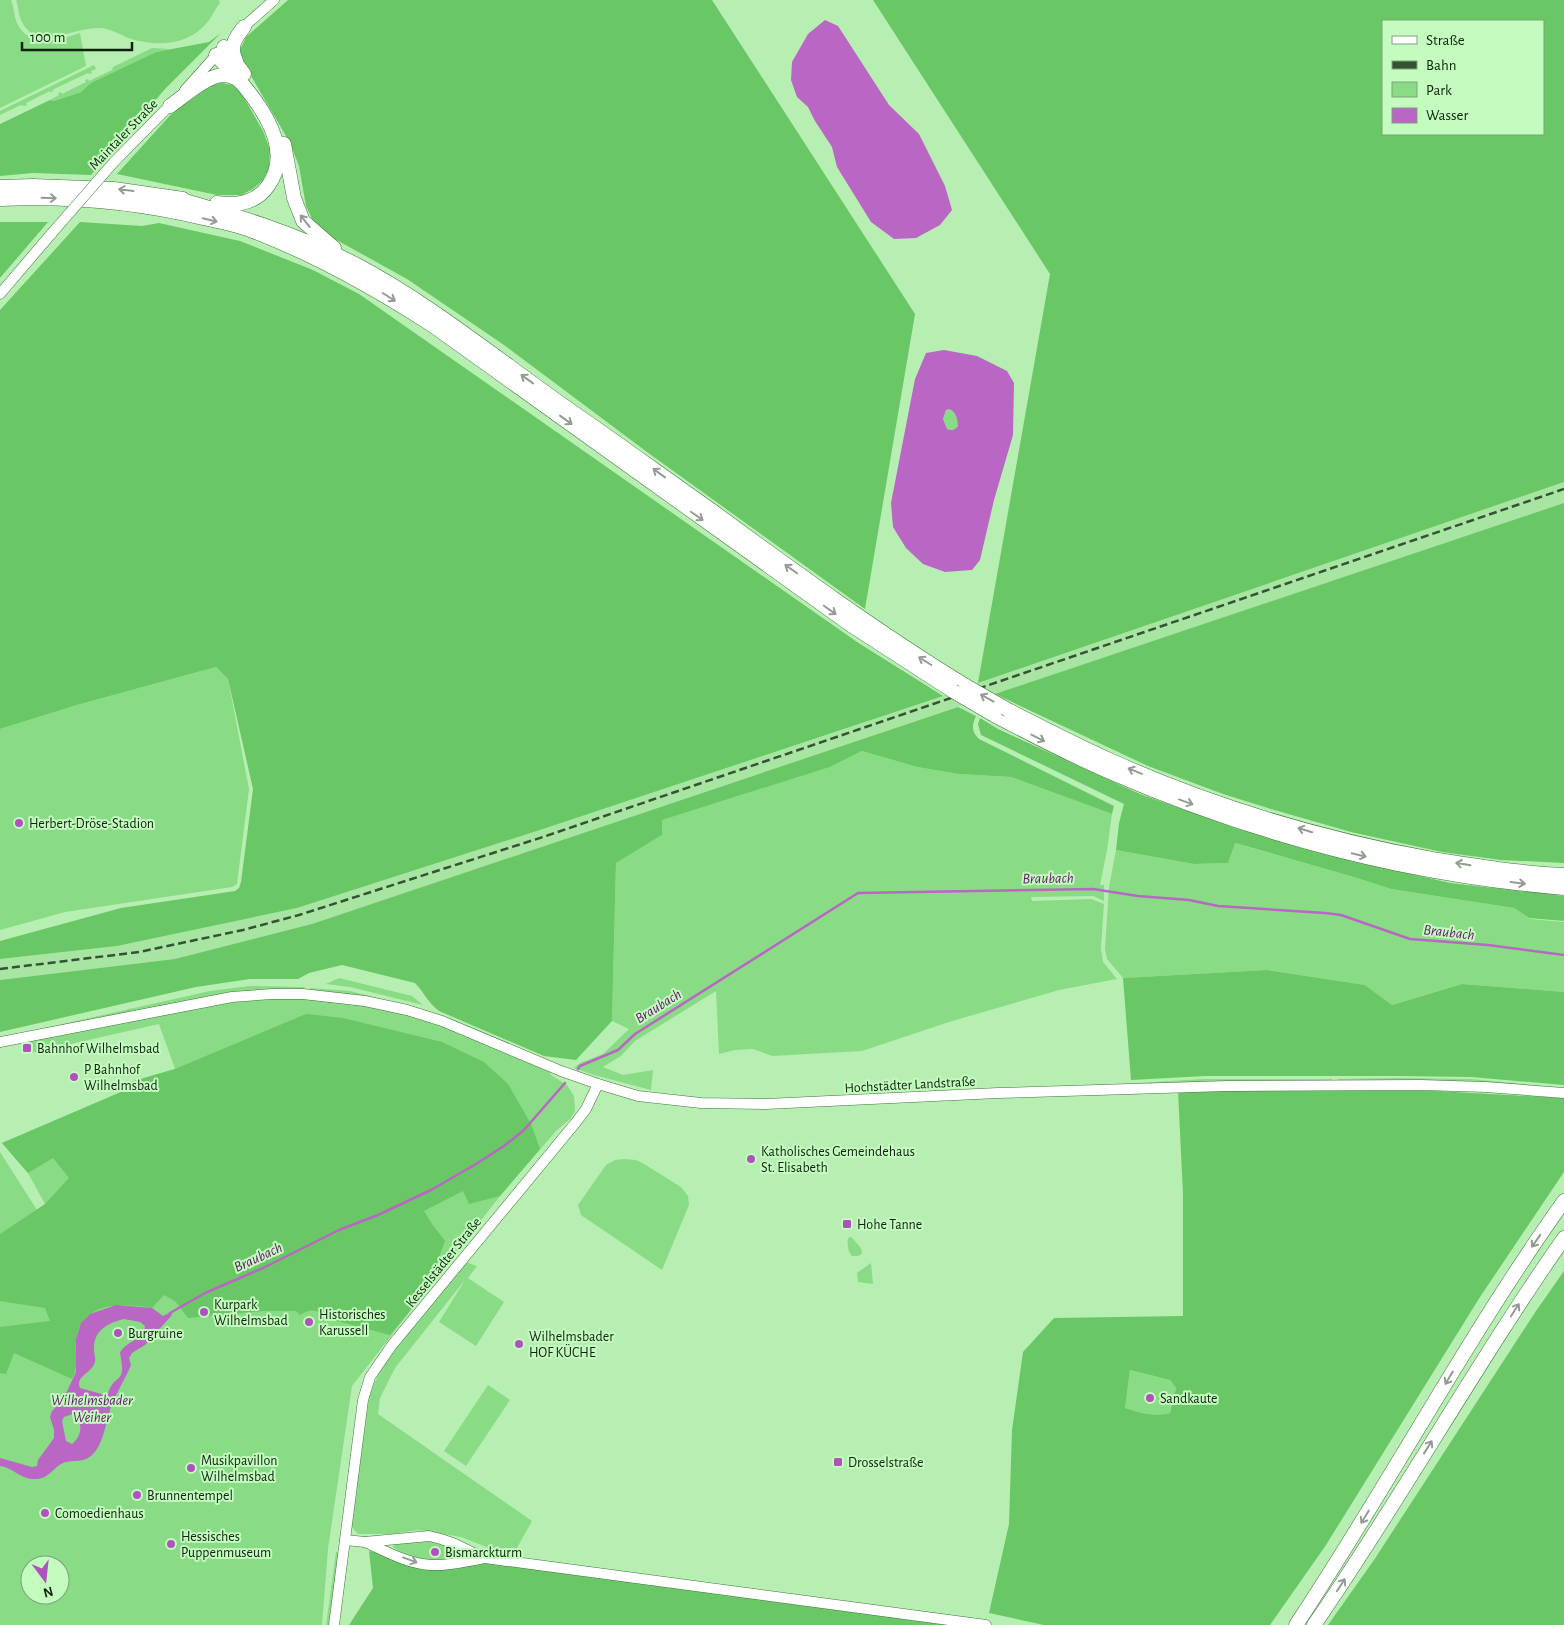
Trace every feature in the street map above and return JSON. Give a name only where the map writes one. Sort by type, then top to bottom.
[{"type":"highway","points":[[0,187],[114,189],[233,205],[244,203],[262,194],[273,178],[279,156],[274,138],[255,99],[241,76],[233,55],[232,49],[236,36],[244,27]]},
{"type":"highway","points":[[220,51],[241,76],[274,122],[284,144],[294,198],[303,221],[324,241],[354,264],[440,317],[867,623],[966,686],[1069,741],[1154,778],[1223,804],[1325,836],[1446,861],[1520,872],[1564,875]]},
{"type":"highway","points":[[170,106],[216,76],[241,76]]},
{"type":"highway","points":[[0,199],[52,198],[108,202],[180,213],[246,228],[347,273],[386,295],[432,325],[851,625],[953,691],[994,715],[1057,748],[1110,772],[1244,823],[1315,844],[1398,864],[1495,880],[1564,888]]},
{"type":"highway","points":[[174,198],[232,214],[298,237],[354,264]]},
{"type":"highway","points":[[1296,1625],[1351,1540],[1500,1295],[1564,1201]]},
{"type":"highway","points":[[1314,1625],[1360,1556],[1517,1306],[1564,1238]]},
{"type":"street","name":"Maintaler Straße","points":[[0,294],[114,162],[170,106],[220,51],[274,0]]},
{"type":"street","name":"Hochstädter Landstraße","points":[[0,1042],[232,997],[272,994],[322,996],[381,1004],[427,1016],[561,1071],[598,1084],[650,1098],[701,1103],[745,1104],[1120,1088],[1227,1086],[1421,1085],[1486,1087],[1564,1093]]},
{"type":"street","name":"Kesselstädter Straße","points":[[334,1625],[363,1400],[370,1377],[392,1345],[577,1121],[586,1109],[598,1084]]},
{"type":"street","points":[[345,1540],[365,1542],[429,1536],[441,1538],[485,1558],[986,1625]]},
{"type":"street","points":[[365,1542],[408,1560],[430,1565],[442,1565],[485,1558]]},
{"type":"shaded area","points":[[288,0],[712,0],[915,314],[865,609],[647,452],[504,345],[407,279],[333,238],[315,225],[306,206],[299,166],[290,143],[240,57],[240,50],[246,37]]},
{"type":"shaded area","points":[[873,0],[1564,0],[1564,482],[978,683],[1050,274]]},
{"type":"shaded area","points":[[221,33],[165,89],[91,175],[33,173],[0,176],[0,124],[50,100],[54,101],[81,92],[91,83],[156,52],[209,42]]},
{"type":"shaded area","points":[[222,83],[232,85],[240,91],[263,131],[270,150],[269,169],[263,180],[253,189],[241,195],[217,195],[117,174],[183,101],[210,85]]},
{"type":"shaded area","points":[[0,222],[48,222],[0,278]]},
{"type":"shaded area","points":[[80,222],[142,226],[159,223],[240,241],[313,270],[359,294],[857,642],[943,696],[546,828],[297,908],[117,946],[0,959],[0,941],[121,908],[235,891],[239,888],[241,882],[253,789],[228,679],[216,667],[77,705],[0,729],[0,310]]},
{"type":"shaded area","points":[[1564,482],[1564,503],[312,924],[175,959],[0,980],[0,959],[117,946],[297,908],[845,729]]},
{"type":"shaded area","points":[[1564,503],[1564,863],[1501,860],[1442,852],[1351,832],[1271,809],[1223,794],[1148,766],[995,694]]},
{"type":"shaded area","points":[[958,707],[976,716],[973,728],[979,739],[1114,806],[1112,814],[1011,777],[959,774],[917,767],[862,751],[830,767],[662,820],[662,835],[616,863],[612,1021],[576,1060],[544,1056],[439,1011],[415,983],[342,965],[309,973],[298,979],[250,979],[196,987],[0,1032],[0,980],[175,959],[312,924]]},
{"type":"shaded area","points":[[980,718],[998,729],[1140,794],[1238,829],[1360,862],[1450,883],[1564,896],[1564,921],[1529,918],[1514,908],[1391,889],[1235,843],[1228,863],[1194,864],[1116,850],[1119,823],[1124,804],[981,735],[978,724]]},
{"type":"shaded area","points":[[1267,970],[1365,985],[1392,1005],[1462,984],[1564,992],[1564,1085],[1471,1077],[1397,1076],[1205,1076],[1131,1080],[1123,978]]},
{"type":"shaded area","points":[[306,1014],[343,1018],[442,1042],[484,1062],[508,1084],[531,1124],[540,1149],[500,1196],[469,1204],[463,1191],[424,1211],[445,1241],[427,1290],[390,1335],[326,1318],[314,1310],[300,1315],[296,1311],[264,1311],[188,1318],[175,1301],[164,1295],[152,1308],[128,1305],[116,1306],[94,1312],[86,1318],[79,1328],[76,1341],[76,1365],[72,1379],[14,1353],[6,1374],[0,1373],[0,1327],[50,1321],[45,1308],[0,1301],[0,1234],[45,1204],[69,1178],[53,1158],[28,1173],[2,1143],[121,1092],[120,1085],[175,1069]]},
{"type":"shaded area","points":[[1400,1089],[1564,1098],[1564,1172],[1480,1297],[1326,1545],[1270,1625],[1044,1625],[989,1613],[1009,1524],[1012,1430],[1023,1352],[1054,1318],[1183,1316],[1183,1194],[1178,1091]],"holes":[[[1130,1370],[1170,1380],[1176,1388],[1170,1413],[1142,1413],[1125,1408]]]},
{"type":"shaded area","points":[[1564,1271],[1564,1625],[1328,1625],[1374,1560]]},
{"type":"shaded area","points":[[369,1551],[413,1564],[485,1562],[954,1625],[349,1625],[373,1588]]},
{"type":"green space","points":[[0,0],[11,0],[17,23],[29,37],[45,41],[80,33],[86,66],[0,108]]},
{"type":"green space","points":[[16,0],[219,0],[220,3],[207,22],[189,37],[180,41],[150,43],[131,39],[103,28],[57,36],[46,37],[37,35],[29,31],[22,22]]},
{"type":"green space","points":[[152,48],[170,49],[156,52],[92,83],[81,92],[54,101],[50,100],[59,95],[58,93],[61,92],[62,94],[86,82],[85,80],[88,79],[89,81]]},
{"type":"green space","points":[[94,65],[96,69],[91,71],[92,73],[88,73],[54,89],[51,93],[50,91],[26,103],[27,105],[25,106],[21,105],[0,115],[0,111]]},
{"type":"green space","points":[[949,408],[956,414],[958,426],[952,430],[947,429],[943,419],[946,410]]},
{"type":"green space","points":[[216,667],[228,679],[249,789],[237,884],[232,887],[65,912],[0,930],[0,729],[77,705]]},
{"type":"green space","points":[[862,751],[917,767],[959,774],[1011,777],[1112,814],[1100,885],[1104,885],[1104,901],[1093,896],[1031,897],[1032,901],[1091,899],[1104,904],[1101,948],[1103,962],[1117,979],[1059,990],[949,1022],[862,1051],[772,1056],[753,1049],[735,1050],[719,1054],[716,991],[635,1041],[621,1056],[603,1067],[623,1075],[653,1070],[651,1090],[574,1068],[580,1063],[603,1054],[629,1029],[612,1021],[616,863],[662,835],[661,820],[830,767]]},
{"type":"green space","points":[[1234,843],[1391,889],[1514,908],[1530,919],[1564,922],[1564,992],[1462,984],[1392,1005],[1365,985],[1267,970],[1123,978],[1107,959],[1105,949],[1109,887],[1116,850],[1194,864],[1228,863]]},
{"type":"green space","points":[[339,978],[412,996],[423,1005],[350,987],[326,984]]},
{"type":"green space","points":[[250,986],[305,987],[301,992],[251,992],[28,1035],[27,1032],[210,991]]},
{"type":"green space","points":[[311,988],[350,991],[428,1011],[429,1014],[309,993]]},
{"type":"green space","name":"Kurpark Wilhelmsbad","points":[[303,998],[350,1001],[426,1018],[548,1069],[551,1075],[567,1085],[574,1096],[575,1111],[571,1118],[556,1131],[500,1196],[352,1386],[328,1549],[322,1625],[0,1625],[0,1152],[37,1210],[45,1204],[28,1173],[2,1143],[121,1092],[120,1085],[175,1069],[159,1024],[31,1053],[28,1041],[233,1000]]},
{"type":"green space","points":[[1204,1079],[1332,1079],[1332,1081],[1135,1085],[1138,1083]]},
{"type":"green space","points":[[1338,1079],[1471,1079],[1564,1088],[1564,1090],[1336,1081]]},
{"type":"green space","points":[[615,1160],[636,1160],[644,1164],[681,1187],[688,1196],[689,1205],[662,1270],[581,1215],[578,1205],[606,1165]]},
{"type":"green space","points":[[851,1237],[861,1249],[862,1252],[858,1256],[852,1256],[849,1250],[848,1238]]},
{"type":"green space","points":[[466,1262],[477,1266],[468,1278],[504,1302],[476,1346],[439,1322],[465,1280],[395,1368],[380,1398],[378,1414],[532,1521],[513,1555],[461,1537],[418,1530],[392,1534],[358,1534],[351,1526],[369,1398],[373,1386],[384,1365],[397,1347]]},
{"type":"green space","points":[[871,1263],[873,1284],[858,1282],[857,1273]]},
{"type":"green space","name":"Sandkaute","points":[[1130,1370],[1170,1380],[1176,1388],[1170,1413],[1142,1413],[1125,1408]]},
{"type":"green space","points":[[488,1385],[510,1400],[466,1466],[444,1451]]},
{"type":"green space","points":[[427,1539],[457,1548],[460,1554],[455,1560],[443,1562],[409,1558],[393,1547],[395,1542]]},
{"type":"green space","points":[[336,1552],[339,1552],[331,1625],[326,1625]]},
{"type":"water","points":[[825,20],[838,26],[889,105],[919,134],[945,186],[952,210],[940,225],[916,238],[894,239],[871,222],[837,167],[832,147],[808,107],[797,97],[791,80],[792,62],[808,34]]},
{"type":"water","points":[[944,350],[977,356],[1007,371],[1014,383],[1013,435],[994,500],[980,560],[972,570],[945,572],[923,564],[906,548],[893,527],[891,503],[915,379],[926,353]],"holes":[[[949,409],[954,412],[958,426],[952,430],[947,429],[943,419],[946,410]]]},
{"type":"water","name":"Wilhelmsbader Weiher","points":[[116,1305],[152,1308],[163,1316],[171,1312],[172,1315],[145,1345],[132,1353],[129,1358],[131,1365],[112,1404],[103,1436],[93,1454],[85,1459],[64,1463],[45,1477],[37,1479],[28,1478],[0,1466],[0,1458],[32,1467],[37,1466],[38,1460],[54,1438],[50,1417],[52,1411],[63,1400],[76,1372],[76,1339],[81,1323],[90,1314]],"holes":[[[124,1319],[140,1322],[145,1326],[142,1335],[126,1345],[120,1353],[121,1375],[108,1394],[105,1395],[80,1388],[80,1380],[95,1362],[94,1343],[99,1333],[112,1323]],[[73,1414],[79,1421],[80,1433],[72,1444],[66,1441],[62,1421],[64,1417]]]},
{"type":"waterway","name":"Braubach","points":[[578,1069],[580,1066],[618,1050],[635,1034],[858,893],[1093,889],[1138,896],[1189,900],[1218,906],[1341,915],[1410,939],[1488,945],[1564,955]]},
{"type":"waterway","name":"Braubach","points":[[170,1313],[205,1293],[263,1268],[339,1230],[378,1215],[431,1190],[476,1164],[524,1130],[565,1083]]},
{"type":"railway","points":[[0,969],[139,952],[243,930],[299,915],[543,837],[1564,489]]},
{"type":"place","name":"Herbert-Dröse-Stadion","points":[[19,823]]},
{"type":"place","name":"Bahnhof Wilhelmsbad","points":[[27,1048]]},
{"type":"place","name":"P Bahnhof Wilhelmsbad","points":[[74,1077]]},
{"type":"place","name":"Katholisches Gemeindehaus St. Elisabeth","points":[[751,1159]]},
{"type":"place","name":"Hohe Tanne","points":[[847,1224]]},
{"type":"place","name":"Kurpark Wilhelmsbad","points":[[204,1312]]},
{"type":"place","name":"Historisches Karussell","points":[[309,1322]]},
{"type":"place","name":"Burgruine","points":[[118,1333]]},
{"type":"place","name":"Wilhelmsbader HOF KÜCHE","points":[[519,1344]]},
{"type":"place","name":"Sandkaute","points":[[1150,1398]]},
{"type":"place","name":"Drosselstraße","points":[[838,1462]]},
{"type":"place","name":"Musikpavillon Wilhelmsbad","points":[[191,1468]]},
{"type":"place","name":"Brunnentempel","points":[[137,1495]]},
{"type":"place","name":"Comoedienhaus","points":[[45,1513]]},
{"type":"place","name":"Hessisches Puppenmuseum","points":[[171,1544]]},
{"type":"place","name":"Bismarckturm","points":[[435,1552]]}]
